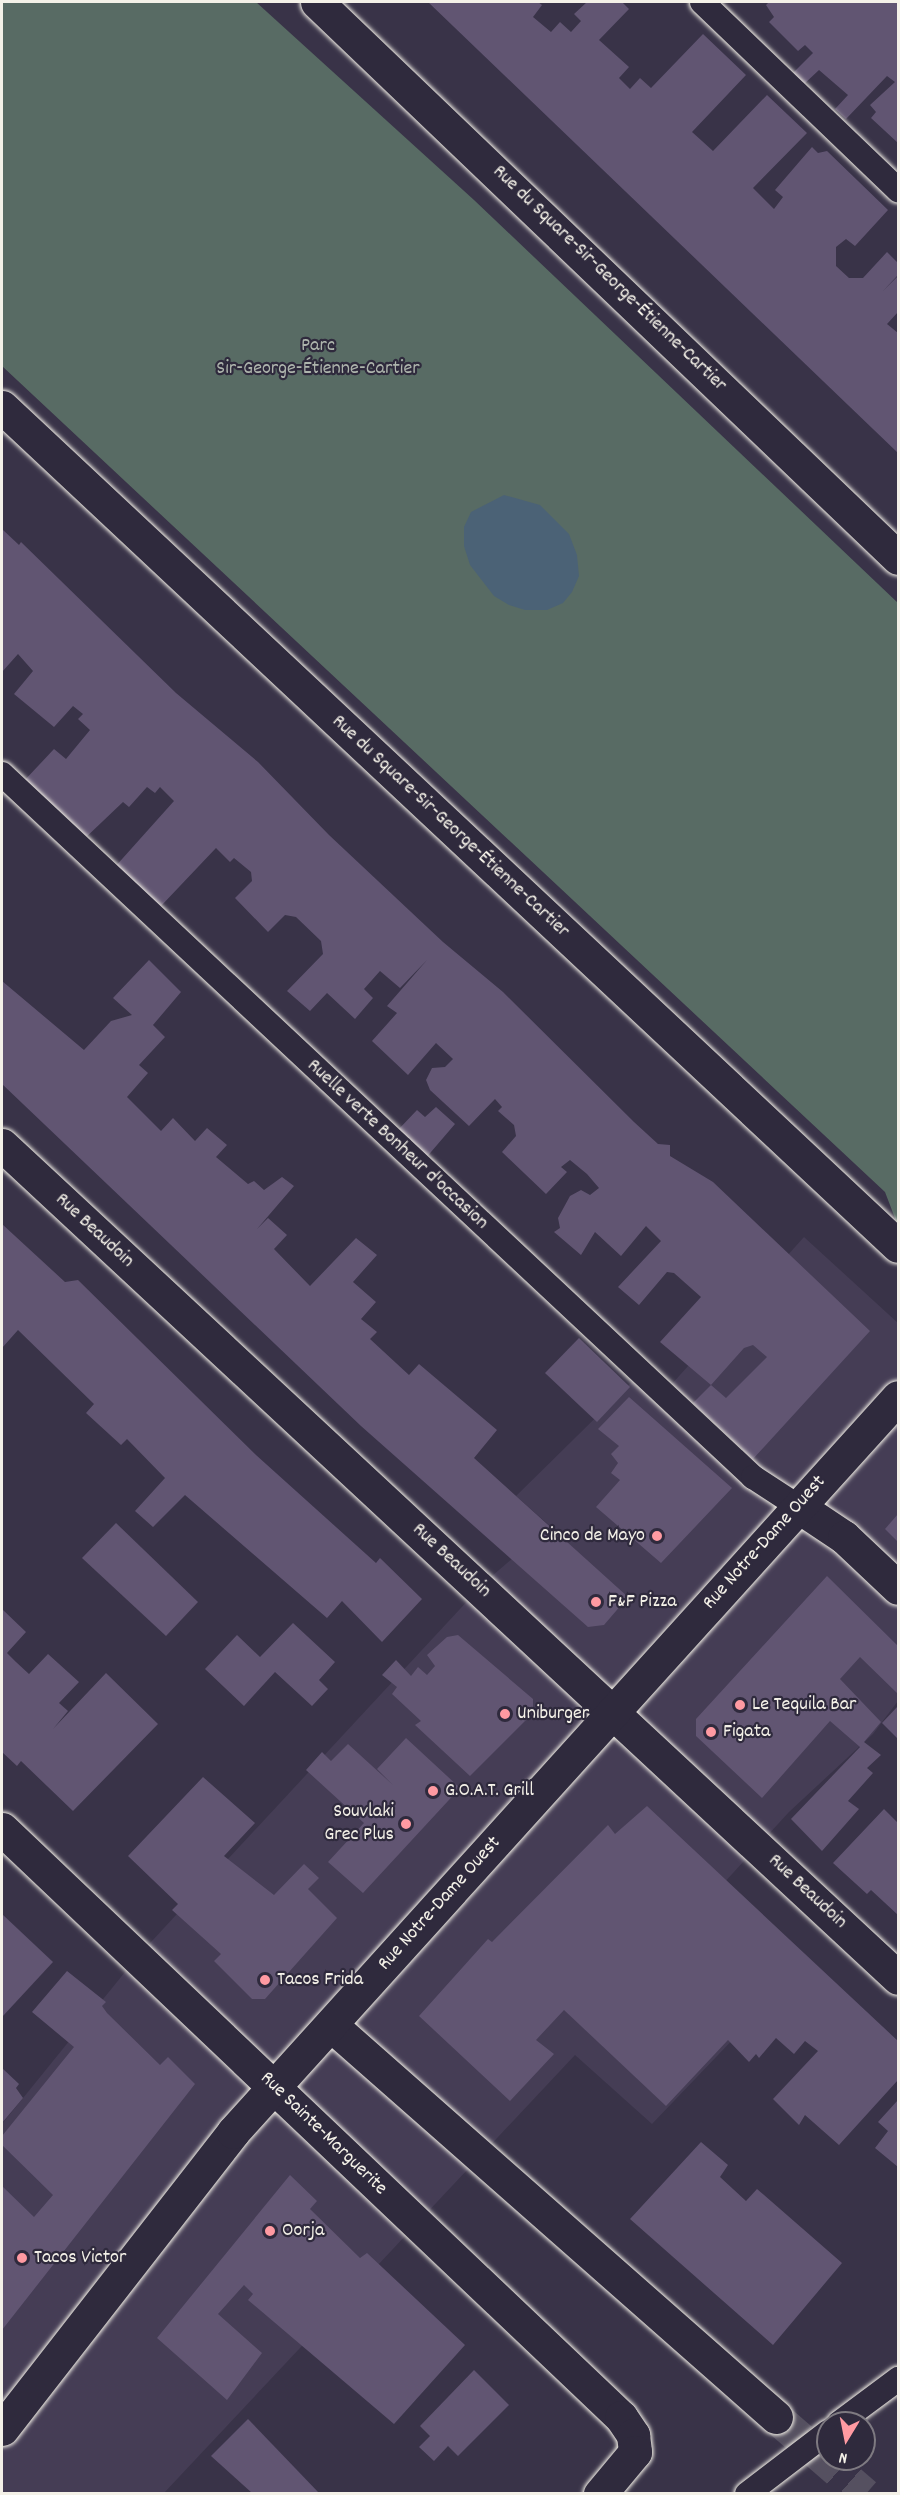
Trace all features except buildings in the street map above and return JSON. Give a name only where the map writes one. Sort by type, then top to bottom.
[{"type":"street","name":"Rue du Square-Sir-George-Étienne-Cartier","points":[[317,2],[898,558]]},
{"type":"street","name":"Rue du Square-Sir-George-Étienne-Cartier","points":[[2,407],[898,1246]]},
{"type":"street","name":"Rue Beaudoin","points":[[2,1145],[898,1978]]},
{"type":"street","name":"Rue Notre-Dame Ouest","points":[[2,2429],[233,2132],[898,1397]]},
{"type":"street","points":[[800,1507],[844,1538],[898,1588]]},
{"type":"street","name":"Rue Sainte-Marguerite","points":[[2,1829],[621,2417],[635,2445],[628,2463],[600,2493]]},
{"type":"street","points":[[331,2025],[776,2417]]},
{"type":"lane","points":[[702,2],[898,190]]},
{"type":"lane","name":"Ruelle verte Bonheur d'occasion","points":[[2,774],[744,1469],[800,1507]]},
{"type":"lane","points":[[856,2411],[898,2379]]},
{"type":"lane","points":[[747,2493],[816,2441]]},
{"type":"shaded area","points":[[804,1237],[898,1323],[898,1701],[873,1734],[789,1812],[722,1885],[807,1962],[652,2124],[575,2055],[164,2493],[2,2494],[2,2124],[138,1956],[485,1582],[550,1526],[516,1496],[639,1375],[662,1395]]},
{"type":"green space","name":"Parc Sir-George-Étienne-Cartier","points":[[2,2],[256,2],[474,200],[898,603],[898,1226],[885,1192],[2,366]]},
{"type":"water","points":[[504,495],[540,505],[569,534],[577,555],[579,576],[572,592],[563,603],[547,610],[525,610],[509,605],[494,596],[470,565],[464,546],[464,527],[471,512]]},
{"type":"tunnel","points":[[776,2417],[865,2494]]},
{"type":"place","name":"Cinco de Mayo","points":[[657,1536]]},
{"type":"place","name":"F&F Pizza","points":[[596,1602]]},
{"type":"place","name":"Le Tequila Bar","points":[[740,1705]]},
{"type":"place","name":"Uniburger","points":[[505,1714]]},
{"type":"place","name":"Figata","points":[[711,1732]]},
{"type":"place","name":"G.O.A.T. Grill","points":[[433,1791]]},
{"type":"place","name":"Souvlaki Grec Plus","points":[[406,1824]]},
{"type":"place","name":"Tacos Frida","points":[[265,1980]]},
{"type":"place","name":"Oorja","points":[[270,2231]]},
{"type":"place","name":"Tacos Victor","points":[[22,2258]]}]
